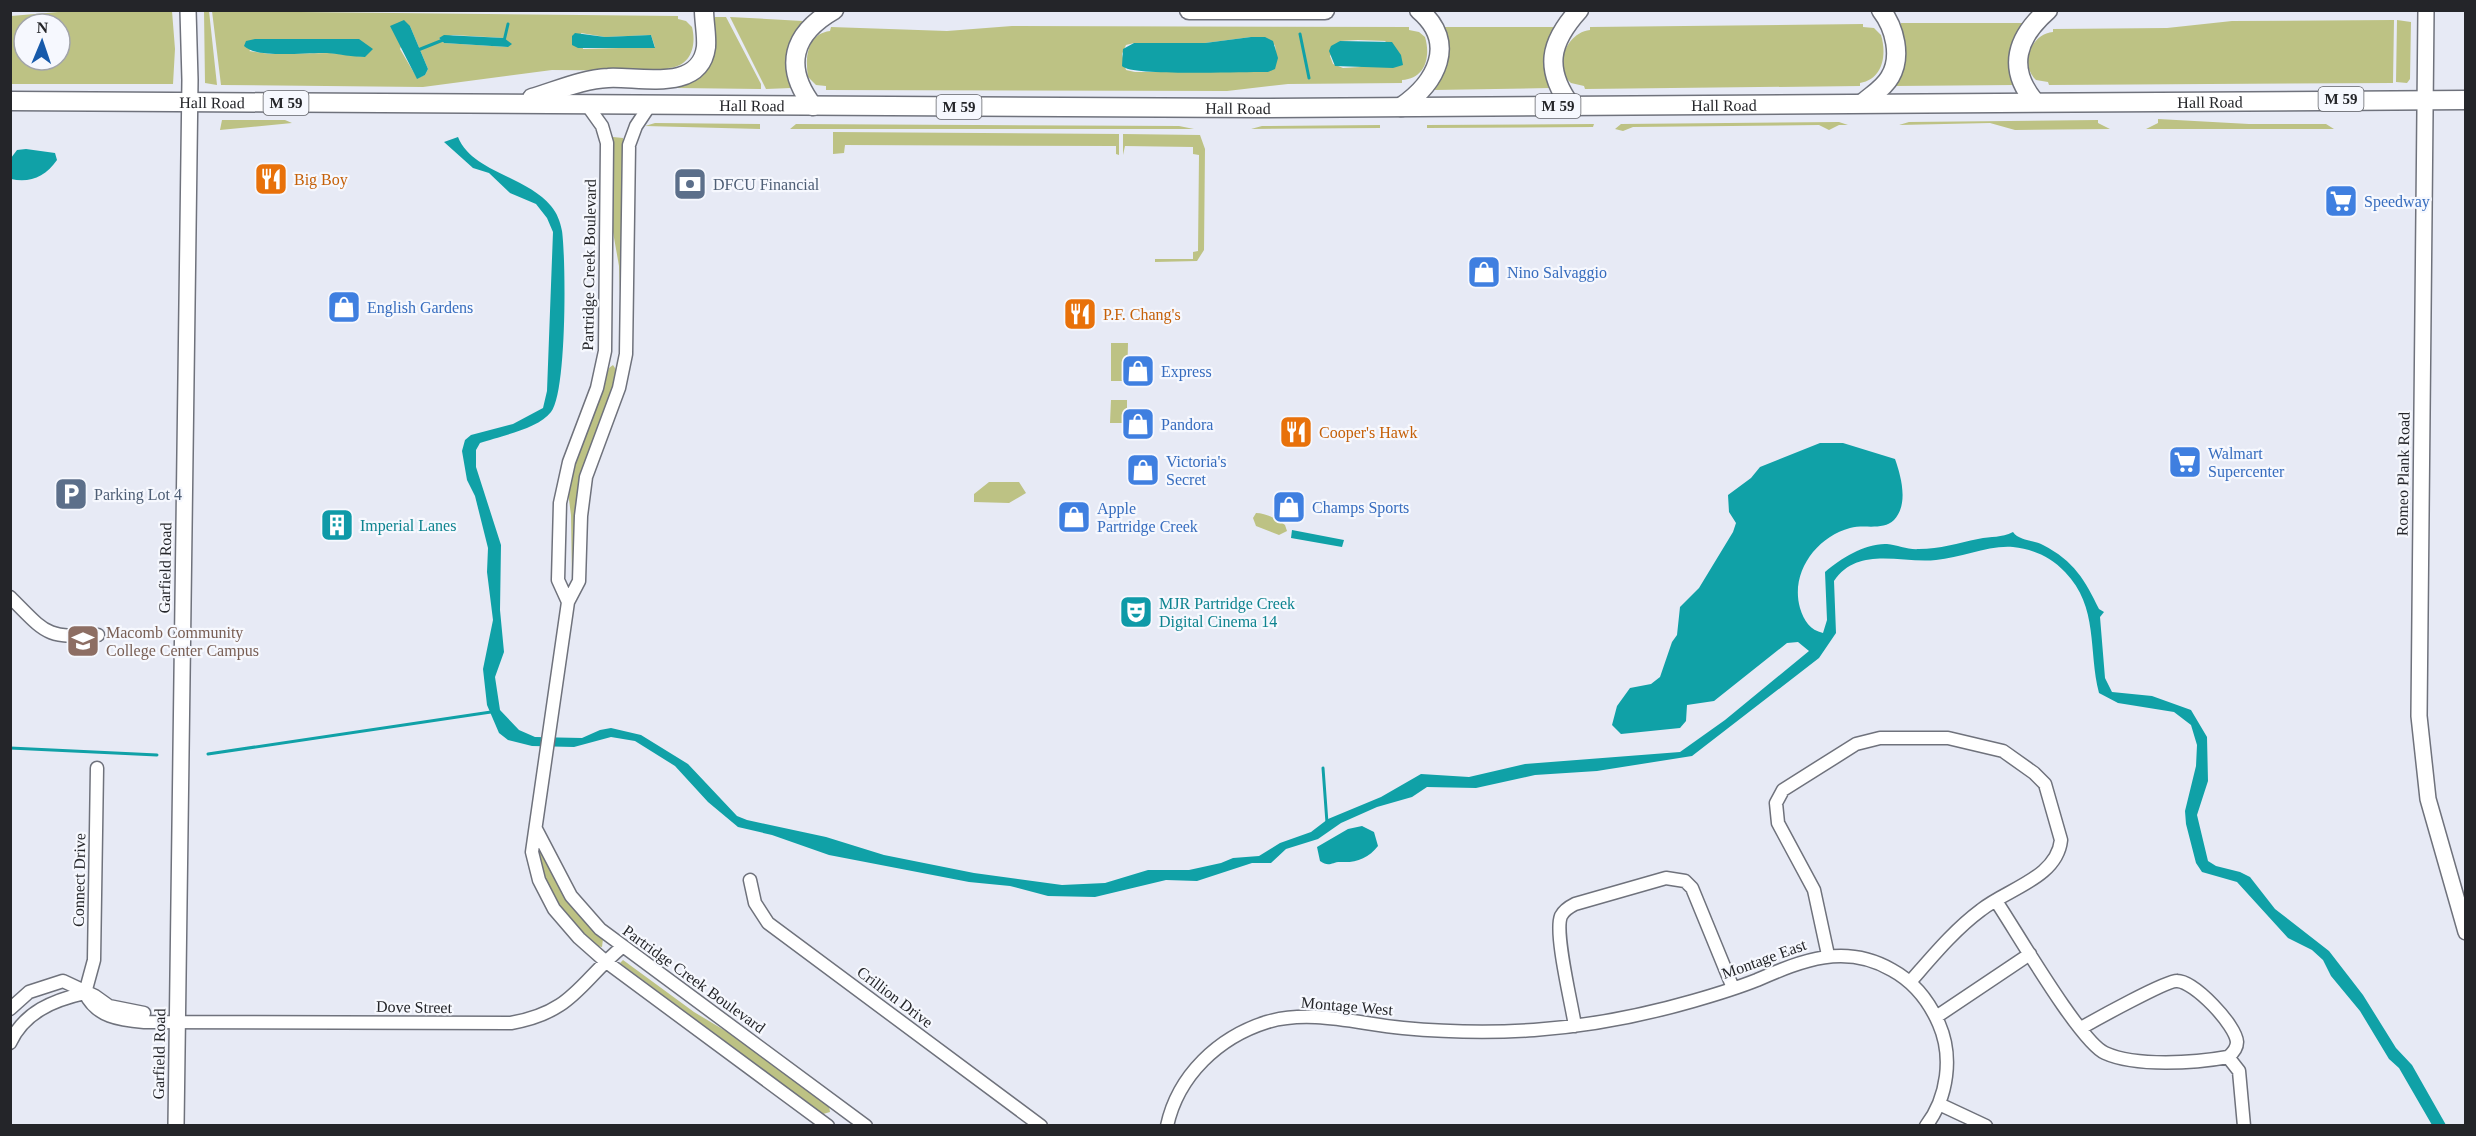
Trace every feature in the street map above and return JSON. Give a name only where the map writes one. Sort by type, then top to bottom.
[{"type":"highway","points":[[513,103],[605,78],[683,77],[699,66],[703,56],[704,10]]},
{"type":"highway","points":[[813,106],[796,74],[797,49],[806,30],[834,10]]},
{"type":"highway","points":[[1189,10],[1325,10]]},
{"type":"highway","points":[[1401,107],[1422,91],[1438,63],[1437,33],[1427,17],[1419,10]]},
{"type":"highway","points":[[1571,106],[1554,76],[1554,50],[1563,30],[1579,10]]},
{"type":"highway","points":[[1863,103],[1887,81],[1895,64],[1894,34],[1881,10]]},
{"type":"highway","points":[[2035,102],[2021,79],[2019,48],[2030,27],[2048,10]]},
{"type":"highway","name":"Hall Road","points":[[10,101],[1401,107],[2466,100]]},
{"type":"main road","name":"Garfield Road","points":[[176,1125],[189,102],[188,10]]},
{"type":"main road","name":"Romeo Plank Road","points":[[2426,10],[2419,716],[2428,799],[2466,932]]},
{"type":"street","name":"Partridge Creek Boulevard","points":[[568,602],[558,580],[562,488],[597,388],[607,335],[607,143],[602,126],[587,105]]},
{"type":"street","name":"Partridge Creek Boulevard","points":[[650,105],[636,126],[629,145],[629,319],[624,367],[615,401],[586,477],[581,516],[579,581],[568,602],[531,852],[546,895],[564,922],[605,961],[828,1125]]},
{"type":"street","points":[[10,597],[44,630],[60,637],[98,636]]},
{"type":"street","points":[[1828,955],[1825,931],[1814,890],[1778,823],[1776,803],[1783,790],[1856,744],[1880,738],[1948,738],[2003,751],[2045,784],[2061,840],[2060,849],[2056,858],[2042,871],[1981,909],[1910,982]]},
{"type":"street","name":"Connect Drive","points":[[85,993],[94,960],[97,768]]},
{"type":"street","name":"Partridge Creek Boulevard","points":[[536,830],[571,896],[590,919],[622,947],[866,1125]]},
{"type":"street","points":[[1575,1026],[1560,933],[1562,916],[1575,904],[1666,878],[1685,881],[1692,888],[1733,988]]},
{"type":"street","name":"Crillion Drive","points":[[750,880],[755,903],[768,923],[1041,1125]]},
{"type":"street","points":[[1996,900],[2080,1028],[2103,1052],[2118,1058],[2170,1061],[2228,1057],[2237,1045],[2237,1039],[2230,1026],[2207,999],[2190,985],[2177,981],[2162,985],[2080,1028]]},
{"type":"street","name":"Dove Street","points":[[85,993],[90,1003],[116,1018],[144,1022],[178,1020],[512,1023],[540,1016],[562,1006],[583,988],[605,961],[622,947]]},
{"type":"street","points":[[1936,1017],[2030,954]]},
{"type":"street","name":"Montage East","points":[[1575,1026],[1660,1010],[1733,988],[1798,962],[1828,955],[1860,957],[1910,982],[1936,1017],[1945,1043],[1946,1077],[1939,1104],[1926,1125]]},
{"type":"street","points":[[10,1009],[29,992],[63,981],[85,993]]},
{"type":"street","points":[[10,1043],[24,1023],[38,1010],[60,999],[85,993]]},
{"type":"street","name":"Montage West","points":[[1167,1125],[1183,1086],[1204,1059],[1240,1033],[1279,1019],[1319,1018],[1462,1032],[1575,1026]]},
{"type":"street","points":[[2228,1057],[2239,1071],[2244,1125]]},
{"type":"street","points":[[1939,1104],[1986,1125]]},
{"type":"green space","points":[[172,11],[175,49],[173,84],[11,84],[11,16],[12,72],[72,72],[72,12],[58,12]]},
{"type":"green space","points":[[204,11],[209,11],[217,85],[205,83]]},
{"type":"green space","points":[[212,11],[678,16],[678,19],[686,21],[692,27],[693,34],[692,48],[687,60],[676,67],[668,68],[667,71],[552,70],[423,87],[221,85]],"holes":[[[410,26],[428,69],[425,75],[417,78],[400,49]],[[581,33],[605,37],[651,35],[655,47],[583,49]],[[453,35],[504,38],[508,47],[444,43],[439,38]],[[265,39],[350,39],[365,57],[330,53],[270,54],[249,51]]]},
{"type":"green space","points":[[715,17],[726,17],[761,84],[761,89],[677,88],[677,85],[702,77],[707,70]]},
{"type":"green space","points":[[730,17],[803,21],[791,45],[789,70],[791,88],[766,89]]},
{"type":"green space","points":[[2394,20],[2393,83],[2049,85],[2048,82],[2036,80],[2028,66],[2033,44],[2045,34],[2053,32],[2053,29],[2167,28],[2232,21]]},
{"type":"green space","points":[[2397,20],[2411,22],[2410,79],[2407,83],[2396,82]]},
{"type":"green space","points":[[1901,23],[2024,23],[2015,39],[2012,52],[2014,85],[1894,86]]},
{"type":"green space","points":[[1863,24],[1863,27],[1874,28],[1881,35],[1883,58],[1874,77],[1860,83],[1860,86],[1585,89],[1584,86],[1571,83],[1565,76],[1563,68],[1565,51],[1569,43],[1582,32],[1590,30],[1590,27]]},
{"type":"green space","points":[[1012,26],[1409,27],[1409,30],[1419,32],[1425,37],[1427,52],[1421,71],[1410,79],[1402,80],[1402,83],[1288,84],[1227,91],[826,90],[826,86],[816,85],[808,77],[809,48],[816,37],[830,31],[831,27],[947,31]],"holes":[[[1251,37],[1275,45],[1276,55],[1268,72],[1135,72],[1126,70],[1122,54],[1126,45],[1134,43],[1205,43]],[[1340,41],[1386,41],[1360,67],[1343,68],[1333,64],[1330,56]]]},
{"type":"green space","points":[[1445,27],[1554,27],[1546,51],[1549,88],[1434,90],[1433,88],[1446,67]]},
{"type":"green space","points":[[2158,119],[2249,124],[2326,124],[2334,129],[2146,129],[2158,123]]},
{"type":"green space","points":[[222,120],[285,120],[292,123],[220,130]]},
{"type":"green space","points":[[2098,120],[2098,123],[2110,129],[2015,130],[1990,123],[1899,125],[1909,122]]},
{"type":"green space","points":[[1839,122],[1848,125],[1839,125],[1829,130],[1819,125],[1633,127],[1623,131],[1615,129],[1621,124]]},
{"type":"green space","points":[[655,123],[760,124],[760,129],[645,126]]},
{"type":"green space","points":[[796,124],[1179,126],[1194,129],[790,129]]},
{"type":"green space","points":[[1594,124],[1593,127],[1427,128],[1427,125]]},
{"type":"green space","points":[[1380,125],[1380,128],[1251,129],[1262,126]]},
{"type":"green space","points":[[833,132],[1119,134],[1119,155],[1116,154],[1116,146],[845,145],[844,153],[833,154]]},
{"type":"green space","points":[[1123,134],[1200,135],[1205,149],[1204,250],[1197,261],[1155,262],[1155,259],[1193,259],[1193,252],[1198,251],[1199,155],[1193,154],[1193,147],[1125,146],[1123,155]]},
{"type":"green space","points":[[613,137],[623,138],[621,321],[619,266],[613,232]]},
{"type":"green space","points":[[1111,343],[1128,343],[1127,381],[1111,381]]},
{"type":"green space","points":[[613,365],[617,371],[615,382],[579,483],[572,582],[571,515],[568,492],[574,465],[609,368]]},
{"type":"green space","points":[[1111,400],[1127,400],[1127,423],[1110,423]]},
{"type":"green space","points":[[989,482],[1019,482],[1026,493],[1009,503],[974,502],[974,494]]},
{"type":"green space","points":[[1256,513],[1267,515],[1285,525],[1287,531],[1279,535],[1256,526],[1253,518]]},
{"type":"green space","points":[[539,850],[542,850],[567,899],[583,920],[603,939],[602,947],[597,946],[587,937],[558,903],[544,877]]},
{"type":"green space","points":[[623,960],[694,1012],[734,1036],[829,1106],[830,1112],[823,1114],[620,963]]},
{"type":"water","points":[[404,20],[410,26],[428,69],[425,75],[417,79],[390,26]]},
{"type":"water","points":[[575,33],[605,37],[651,35],[655,48],[578,48],[572,45],[572,36]]},
{"type":"water","points":[[444,35],[504,38],[512,44],[508,47],[444,43],[439,38]]},
{"type":"water","points":[[1265,37],[1273,41],[1278,58],[1275,69],[1268,72],[1167,72],[1130,69],[1122,66],[1123,49],[1134,43],[1205,43]]},
{"type":"water","points":[[255,39],[359,39],[373,49],[365,57],[327,53],[271,54],[251,50],[244,46],[246,41]]},
{"type":"water","points":[[1340,41],[1392,42],[1401,55],[1403,65],[1393,68],[1335,66],[1329,51],[1331,46]]},
{"type":"water","points":[[458,137],[465,149],[475,158],[540,196],[555,211],[562,231],[563,354],[556,400],[551,412],[537,423],[480,443],[476,450],[476,467],[501,545],[500,610],[504,652],[495,677],[500,710],[519,730],[535,737],[582,738],[611,728],[641,735],[688,764],[737,816],[826,837],[884,855],[974,873],[1062,885],[1105,883],[1148,870],[1189,870],[1233,858],[1259,856],[1280,843],[1311,832],[1328,819],[1381,797],[1421,774],[1469,777],[1525,764],[1680,752],[1725,720],[1809,651],[1798,642],[1787,643],[1714,701],[1687,705],[1686,721],[1680,728],[1621,734],[1612,725],[1617,706],[1630,688],[1651,684],[1660,677],[1672,642],[1677,635],[1680,607],[1699,588],[1733,532],[1736,523],[1729,512],[1728,495],[1751,478],[1760,467],[1820,443],[1843,443],[1895,459],[1901,482],[1901,506],[1899,513],[1890,523],[1855,527],[1838,533],[1826,539],[1808,558],[1802,570],[1798,595],[1800,608],[1808,624],[1814,630],[1823,633],[1827,620],[1825,572],[1846,557],[1871,546],[1887,544],[1911,549],[1934,548],[2013,532],[2019,537],[2043,545],[2063,558],[2077,572],[2099,609],[2104,612],[2100,617],[2105,678],[2112,692],[2152,696],[2191,710],[2207,737],[2208,781],[2197,815],[2208,861],[2216,866],[2250,877],[2275,909],[2329,951],[2363,995],[2396,1048],[2412,1065],[2446,1125],[2432,1125],[2399,1068],[2389,1059],[2360,1011],[2331,976],[2323,960],[2312,950],[2288,938],[2237,882],[2202,872],[2196,863],[2185,811],[2196,766],[2197,745],[2191,725],[2174,712],[2118,703],[2099,693],[2088,615],[2076,586],[2054,562],[2035,552],[2020,548],[1994,548],[1936,560],[1882,558],[1855,563],[1844,570],[1834,581],[1836,633],[1819,658],[1692,756],[1597,771],[1535,775],[1476,788],[1427,787],[1412,797],[1377,807],[1341,823],[1318,839],[1286,849],[1271,863],[1252,863],[1197,881],[1166,880],[1095,897],[1048,896],[1010,886],[969,882],[829,855],[772,835],[738,827],[708,802],[675,766],[635,741],[611,737],[574,747],[532,746],[508,740],[499,733],[487,705],[483,669],[493,620],[487,572],[488,548],[475,496],[467,480],[462,451],[465,440],[471,435],[513,424],[543,408],[547,391],[553,232],[547,218],[536,204],[510,193],[489,173],[473,168],[444,142]]},
{"type":"water","points":[[17,150],[55,153],[57,160],[42,175],[25,180],[11,179],[11,158]]},
{"type":"water","points":[[1292,530],[1344,540],[1342,547],[1291,538]]},
{"type":"water","points":[[1362,826],[1374,832],[1378,846],[1370,854],[1352,862],[1329,864],[1320,861],[1317,847],[1348,829]]},
{"type":"waterway","points":[[504,41],[508,24]]},
{"type":"waterway","points":[[1300,34],[1309,78]]},
{"type":"waterway","points":[[418,50],[443,40]]},
{"type":"waterway","points":[[208,754],[491,712]]},
{"type":"waterway","points":[[10,748],[157,755]]},
{"type":"waterway","points":[[1323,768],[1327,823]]},
{"type":"place","name":"Big Boy","points":[[271,179]]},
{"type":"place","name":"DFCU Financial","points":[[690,184]]},
{"type":"place","name":"Speedway","points":[[2341,201]]},
{"type":"place","name":"Nino Salvaggio","points":[[1484,272]]},
{"type":"place","name":"English Gardens","points":[[344,307]]},
{"type":"place","name":"P.F. Chang's","points":[[1080,314]]},
{"type":"place","name":"Express","points":[[1138,371]]},
{"type":"place","name":"Pandora","points":[[1138,424]]},
{"type":"place","name":"Cooper's Hawk","points":[[1296,432]]},
{"type":"place","name":"Walmart Supercenter","points":[[2185,462]]},
{"type":"place","name":"Victoria's Secret","points":[[1143,470]]},
{"type":"place","name":"Parking Lot 4","points":[[71,494]]},
{"type":"place","name":"Champs Sports","points":[[1289,507]]},
{"type":"place","name":"Apple Partridge Creek","points":[[1074,517]]},
{"type":"place","name":"Imperial Lanes","points":[[337,525]]},
{"type":"place","name":"MJR Partridge Creek Digital Cinema 14","points":[[1136,612]]},
{"type":"place","name":"Macomb Community College Center Campus","points":[[83,641]]}]
